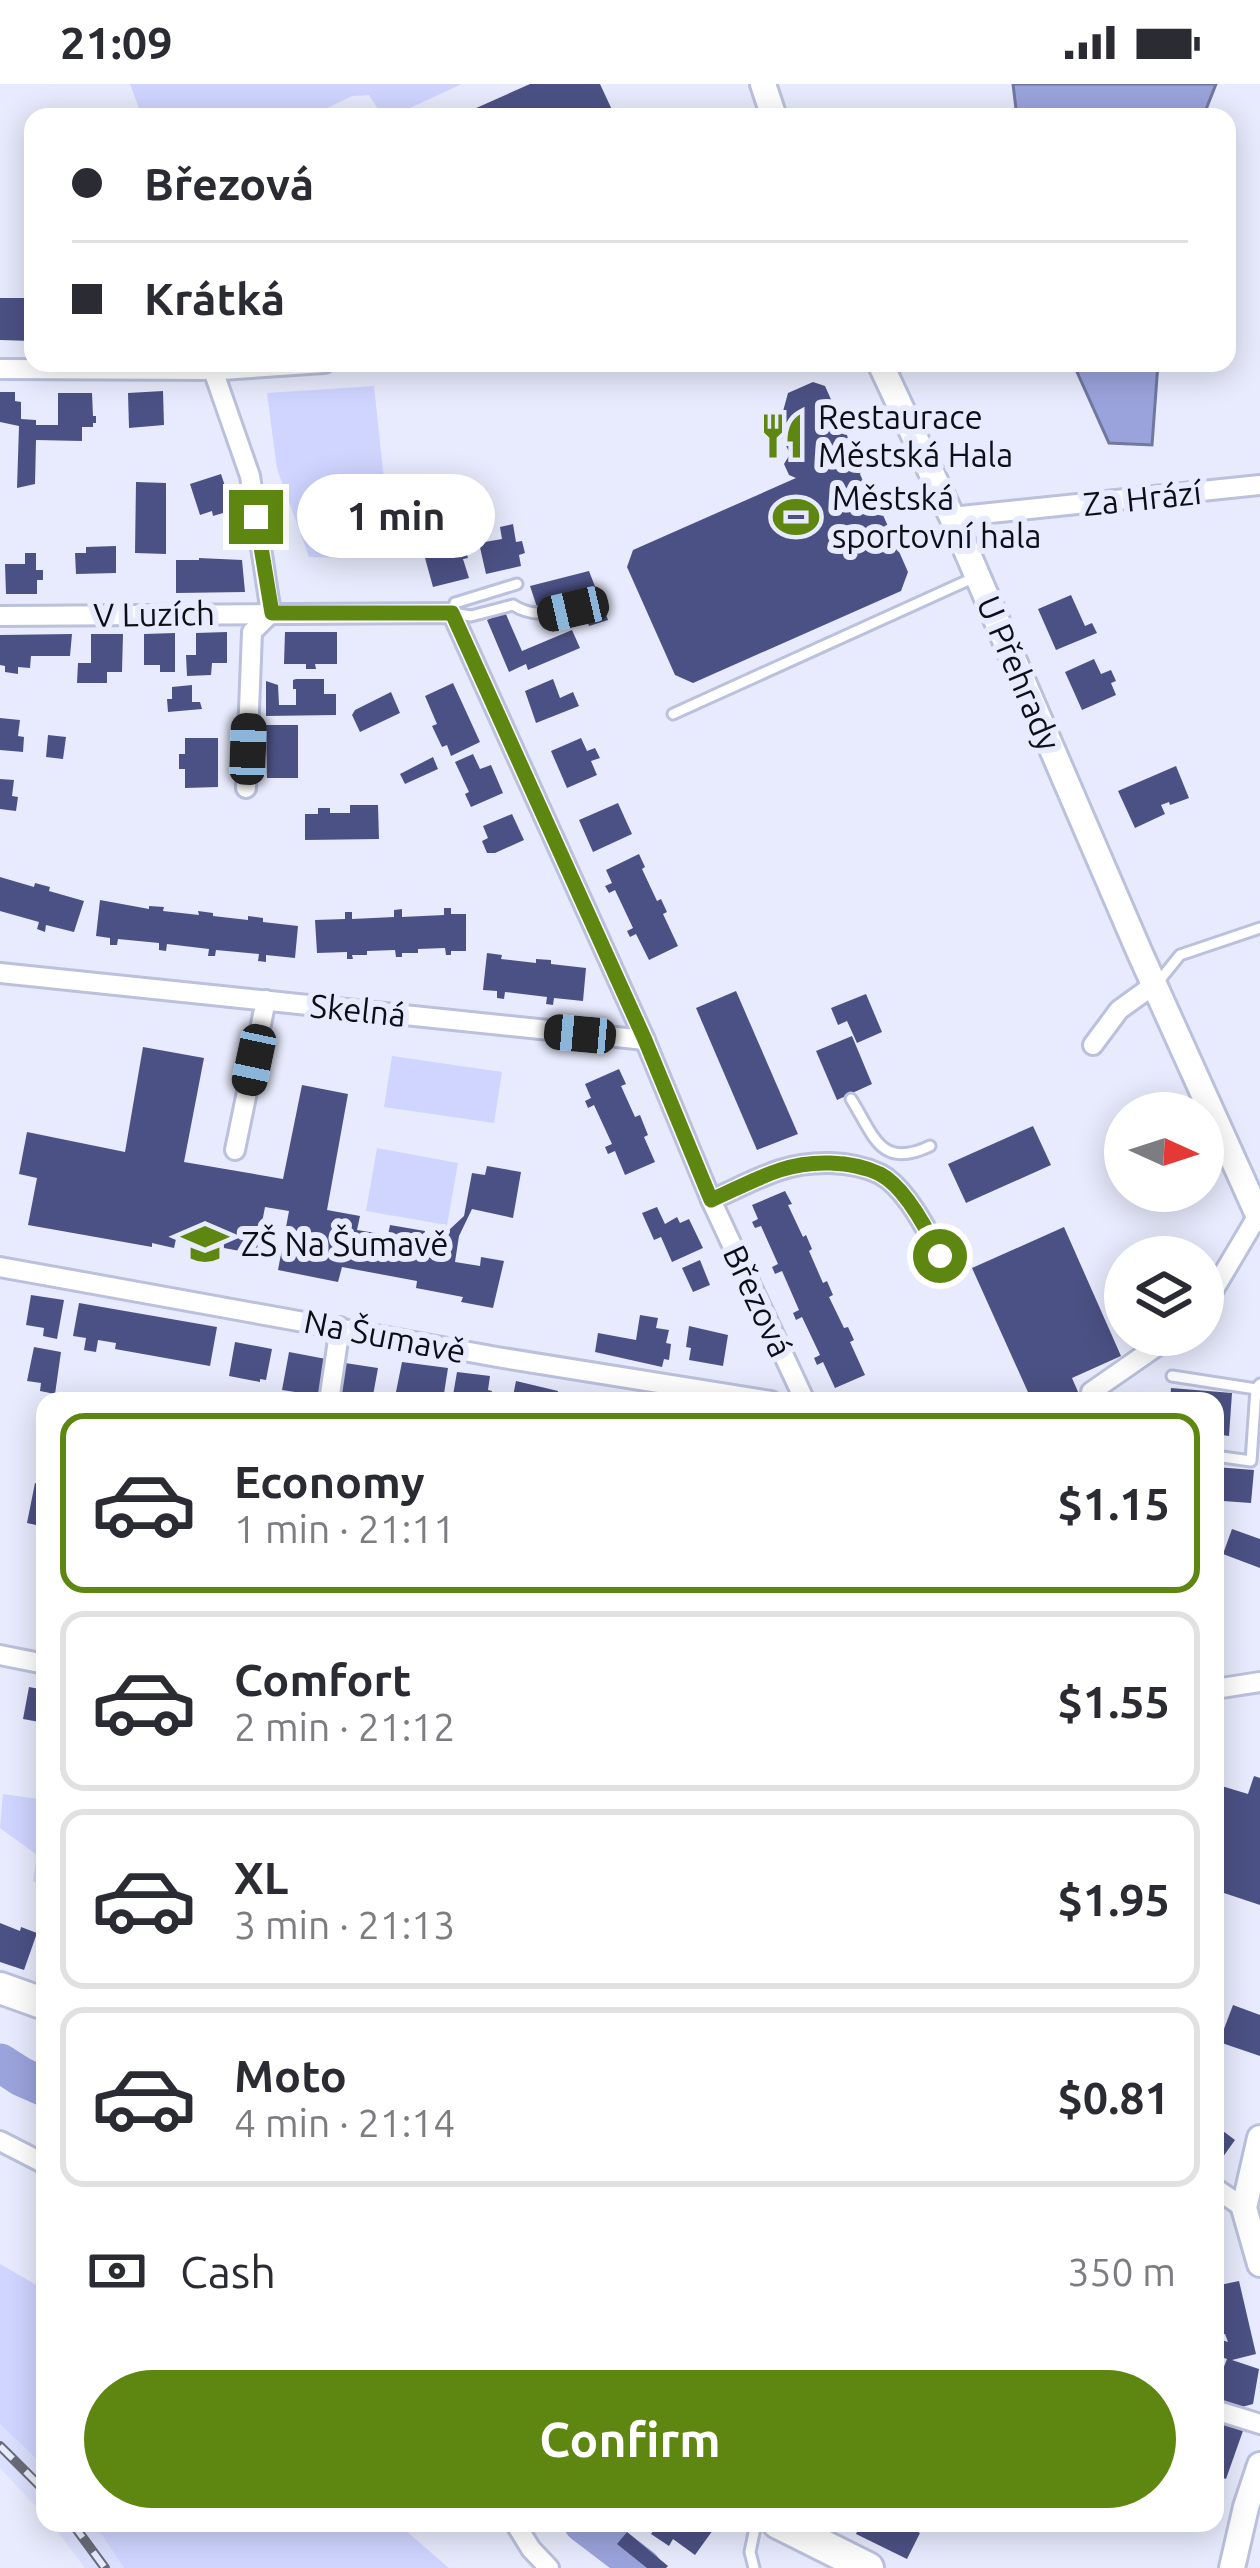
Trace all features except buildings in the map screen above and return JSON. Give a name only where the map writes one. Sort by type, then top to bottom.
[{"type":"main road","points":[[0,1988],[36,2001]]},
{"type":"main road","points":[[796,2532],[868,2568]]},
{"type":"street","points":[[214,372],[250,476],[272,613],[252,632],[246,788]]},
{"type":"street","name":"U Přehrady","points":[[884,372],[1259,1217],[1224,1274]]},
{"type":"street","name":"Za Hrází","points":[[952,517],[1260,485]]},
{"type":"street","name":"V Luzích","points":[[0,616],[452,613]]},
{"type":"street","name":"Březová","points":[[452,613],[801,1392]]},
{"type":"street","name":"Skelná","points":[[0,973],[645,1040]]},
{"type":"street","points":[[1093,1045],[1119,1010],[1155,985]]},
{"type":"street","points":[[235,1150],[266,1000]]},
{"type":"street","points":[[711,1200],[782,1169],[817,1163],[850,1165],[884,1175],[909,1202],[940,1256]]},
{"type":"street","name":"Na Šumavě","points":[[0,1267],[340,1327],[663,1392]]},
{"type":"street","points":[[329,1392],[340,1327]]},
{"type":"street","points":[[1091,1392],[1143,1356]]},
{"type":"street","points":[[0,1654],[36,1662]]},
{"type":"street","points":[[1224,1688],[1260,1682]]},
{"type":"street","points":[[1260,2138],[1252,2225],[1260,2264]]},
{"type":"street","points":[[0,2141],[36,2159]]},
{"type":"street","points":[[1224,2197],[1252,2225]]},
{"type":"street","points":[[1224,2413],[1260,2424]]},
{"type":"street","points":[[1232,2568],[1260,2465]]},
{"type":"street","points":[[521,2532],[549,2568]]},
{"type":"lane","points":[[673,714],[977,576]]},
{"type":"lane","points":[[517,584],[455,603],[452,613],[471,616],[513,605],[545,615],[573,609]]},
{"type":"lane","points":[[1155,985],[1180,955],[1260,928]]},
{"type":"lane","points":[[851,1099],[883,1151],[898,1156],[929,1146]]},
{"type":"lane","points":[[1172,1376],[1258,1387],[1251,1461],[1224,1457]]},
{"type":"lane","points":[[754,2568],[750,2552],[755,2532]]},
{"type":"shaded area","points":[[130,84],[462,84],[410,108],[377,108],[369,95],[352,96],[327,108],[139,108]]},
{"type":"shaded area","points":[[1013,84],[1216,84],[1207,108],[1016,108]]},
{"type":"shaded area","points":[[1077,372],[1157,372],[1152,445],[1109,443]]},
{"type":"shaded area","points":[[374,386],[389,527],[376,549],[348,558],[309,557],[277,469],[267,393]]},
{"type":"shaded area","points":[[392,1056],[502,1072],[494,1123],[384,1107]]},
{"type":"shaded area","points":[[377,1148],[458,1163],[447,1225],[366,1211]]},
{"type":"shaded area","points":[[3,1794],[36,1799],[36,1854],[0,1828]]},
{"type":"shaded area","points":[[0,2264],[36,2285],[36,2458],[0,2424]]},
{"type":"shaded area","points":[[0,2424],[36,2458],[36,2506],[0,2468]]},
{"type":"shaded area","points":[[58,2532],[100,2532],[124,2568],[85,2568]]},
{"type":"shaded area","points":[[100,2532],[407,2532],[449,2568],[124,2568]]},
{"type":"waterway","points":[[0,2063],[36,2083]]},
{"type":"waterway","points":[[595,2532],[642,2568]]},
{"type":"railway","points":[[0,2446],[36,2482]]},
{"type":"railway","points":[[79,2532],[105,2568]]},
{"type":"place","name":"Restaurace Městská Hala","points":[[782,436]]},
{"type":"place","name":"Městská sportovní hala","points":[[796,517]]},
{"type":"place","name":"ZŠ Na Šumavě","points":[[205,1244]]},
{"type":"route","points":[[256,517],[272,613],[452,613],[645,1040],[711,1200],[782,1169],[817,1163],[850,1165],[884,1175],[909,1202],[940,1256]]}]
